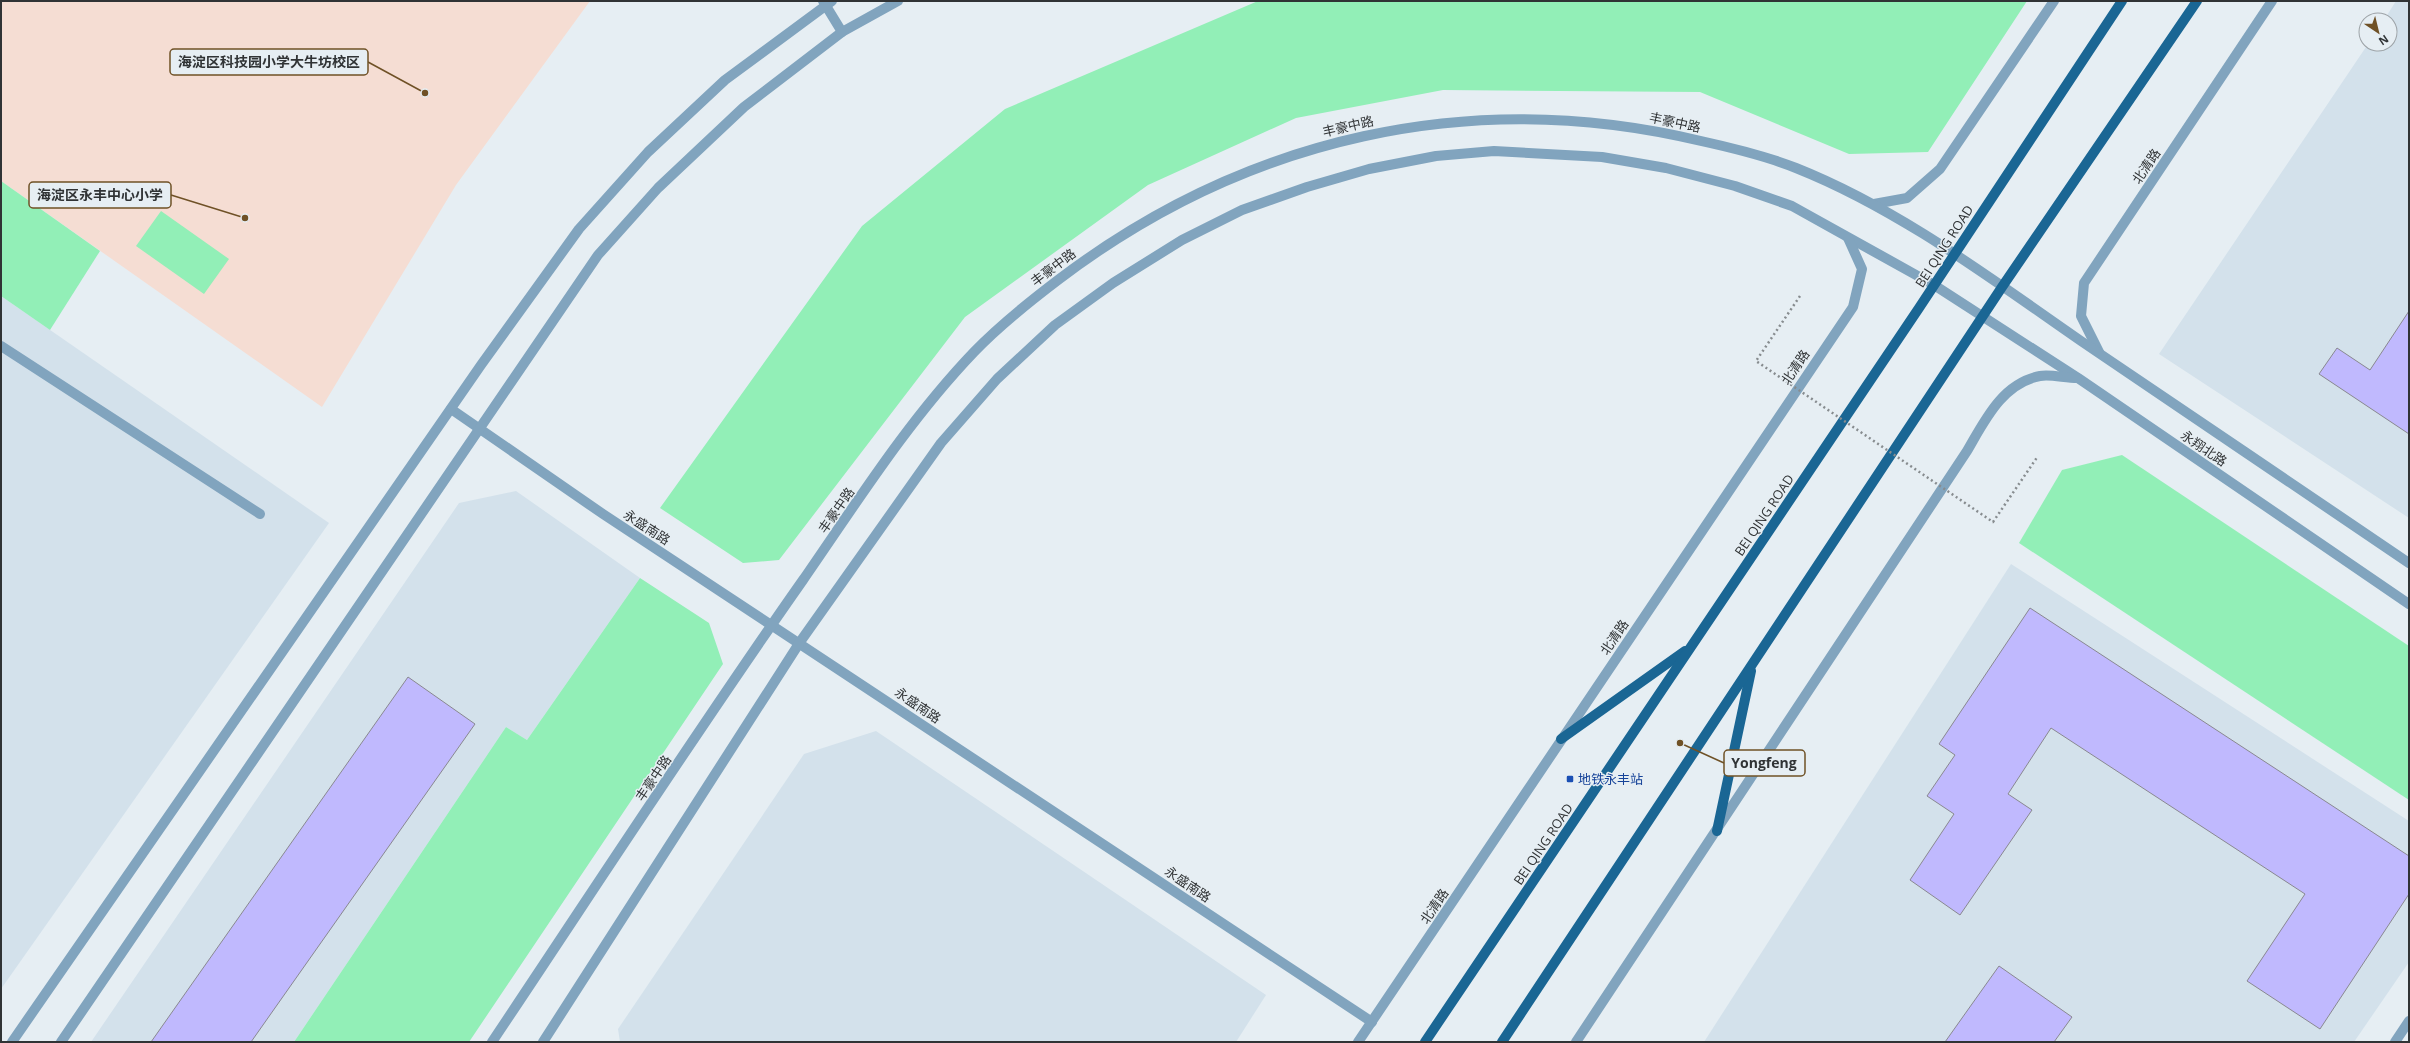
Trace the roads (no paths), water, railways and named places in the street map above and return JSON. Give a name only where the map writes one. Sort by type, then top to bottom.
[{"type":"main road","name":"BEI QING ROAD","points":[[1425,1042],[1934,285],[2122,1]]},
{"type":"main road","points":[[1502,1042],[2002,287],[2197,1]]},
{"type":"main road","points":[[1561,739],[1690,648]]},
{"type":"main road","points":[[1717,831],[1752,664]]},
{"type":"street","points":[[61,1042],[598,255],[658,188],[744,107],[842,32],[898,1]]},
{"type":"street","points":[[1874,204],[1908,198],[1940,169],[2054,1]]},
{"type":"street","name":"北清路","points":[[2100,354],[2081,316],[2084,283],[2272,1]]},
{"type":"street","points":[[12,1042],[451,409],[579,229],[648,152],[725,80],[826,3],[842,32]]},
{"type":"street","name":"丰豪中路","points":[[492,1042],[772,624],[911,426],[976,350],[1030,301],[1083,261],[1137,225],[1197,193],[1262,165],[1321,145],[1383,131],[1493,119],[1554,119],[1608,123],[1669,133],[1735,149],[1794,167],[1874,204],[2002,287]]},
{"type":"street","points":[[543,1042],[800,642],[941,443],[997,379],[1055,325],[1113,283],[1182,240],[1242,210],[1307,186],[1362,171],[1436,156],[1494,151],[1546,153],[1602,157],[1666,168],[1734,186],[1792,206],[1934,285]]},
{"type":"street","name":"北清路","points":[[1358,1042],[1853,307],[1862,269],[1848,238]]},
{"type":"street","name":"永翔北路","points":[[1934,285],[2078,378],[2409,604]]},
{"type":"street","name":"永翔北路","points":[[2002,287],[2409,563]]},
{"type":"street","points":[[1,346],[260,514]]},
{"type":"street","points":[[1576,1042],[1967,451],[1991,410],[2011,388],[2040,376],[2078,378]]},
{"type":"street","name":"永盛南路","points":[[451,409],[603,514],[800,642],[1372,1022]]},
{"type":"street","points":[[2395,1042],[2409,1021]]},
{"type":"place","name":"海淀区科技园小学大牛坊校区","points":[[425,93]]},
{"type":"place","name":"海淀区永丰中心小学","points":[[245,218]]},
{"type":"place","name":"Yongfeng","points":[[1680,743]]},
{"type":"place","name":"地铁永丰站","points":[[1570,779]]}]
